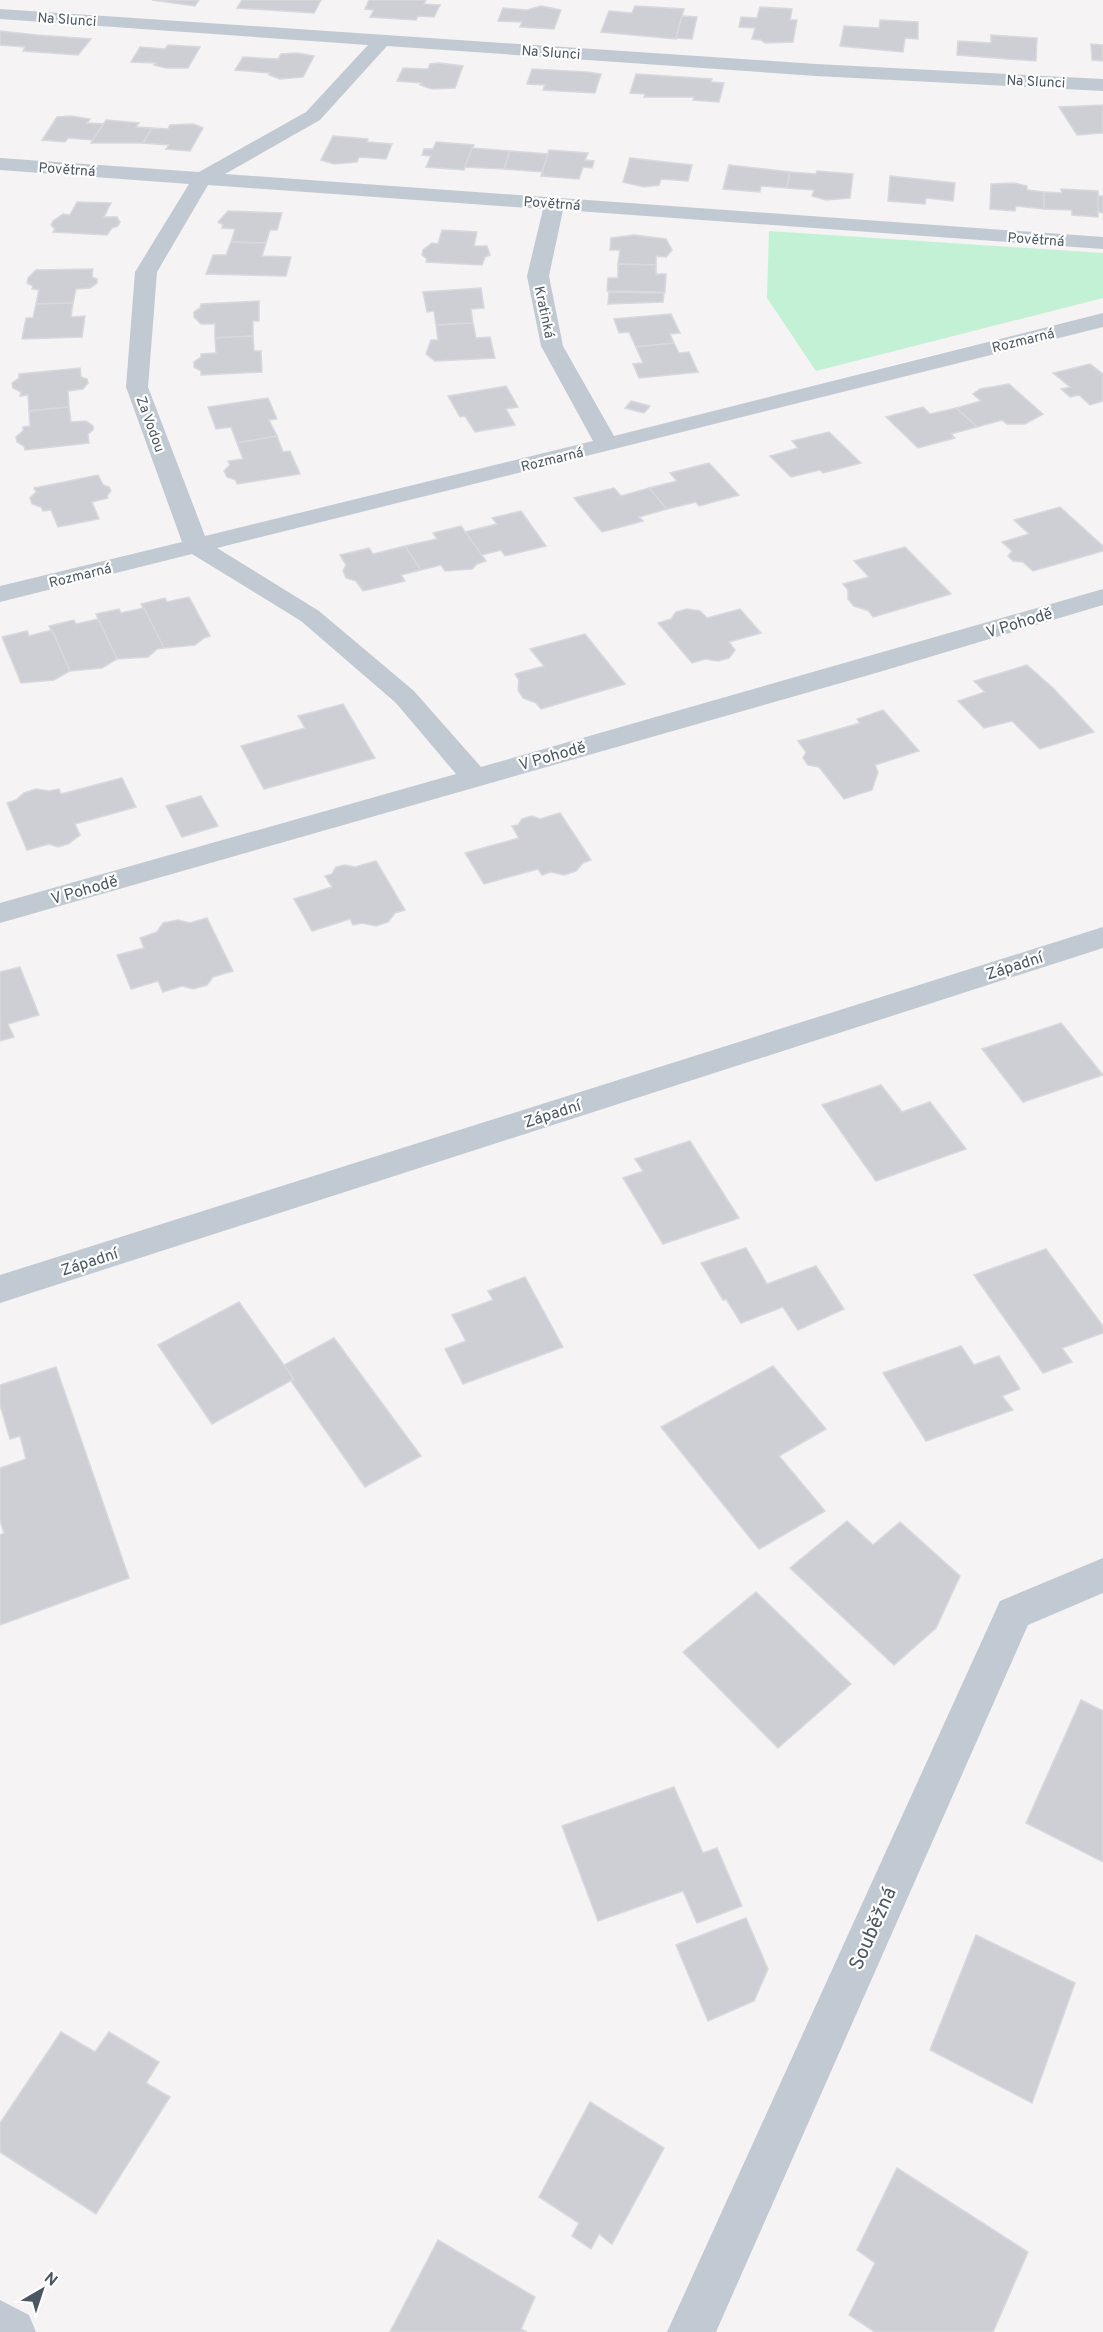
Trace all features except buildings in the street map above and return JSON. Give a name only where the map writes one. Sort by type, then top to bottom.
[{"type":"street","name":"Na Slunci","points":[[0,14],[816,70],[1103,85]]},
{"type":"street","name":"Za Vodou","points":[[196,546],[137,387],[146,272],[202,179],[313,116],[382,40]]},
{"type":"street","name":"Povětrná","points":[[0,164],[1103,243]]},
{"type":"street","name":"Kratinká","points":[[555,203],[537,276],[552,346],[608,446]]},
{"type":"street","name":"Rozmarná","points":[[0,594],[608,446],[1103,320]]},
{"type":"street","points":[[196,546],[310,616],[405,697],[474,777]]},
{"type":"street","name":"V Pohodě","points":[[0,913],[867,667],[1103,597]]},
{"type":"street","name":"Západní","points":[[0,1289],[1103,937]]},
{"type":"street","name":"Souběžná","points":[[691,2332],[1014,1613],[1103,1575]]},
{"type":"street","points":[[0,2324],[12,2332]]},
{"type":"green space","points":[[769,231],[1103,253],[1103,298],[816,371],[767,298]]}]
